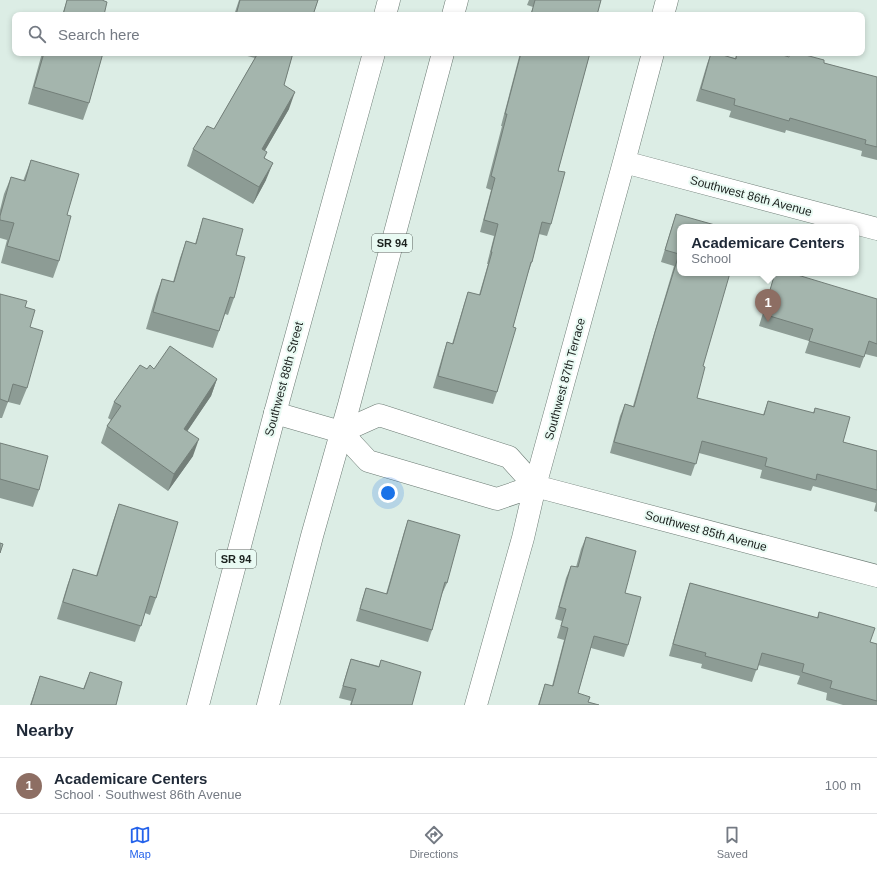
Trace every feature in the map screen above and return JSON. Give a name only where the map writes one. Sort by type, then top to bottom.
[{"type":"street","points":[[386,12],[389,0]]},
{"type":"street","points":[[454,12],[457,0]]},
{"type":"street","points":[[664,12],[667,0]]},
{"type":"street","name":"Southwest 88th Street","points":[[198,705],[275,413],[373,56]]},
{"type":"street","name":"SR 94","points":[[268,705],[442,56]]},
{"type":"street","name":"Southwest 87th Terrace","points":[[476,705],[523,538],[535,486],[652,56]]},
{"type":"street","name":"Southwest 86th Avenue","points":[[624,162],[858,224]]},
{"type":"street","name":"Southwest 86th Avenue","points":[[859,224],[877,229]]},
{"type":"street","points":[[275,413],[341,432],[368,461],[497,499],[535,486],[509,457],[379,415],[341,432]]},
{"type":"street","name":"Southwest 85th Avenue","points":[[535,486],[877,576]]},
{"type":"building","points":[[67,0],[102,0],[107,2],[105,12],[64,12]]},
{"type":"building","points":[[240,0],[318,0],[314,12],[237,12]]},
{"type":"building","points":[[535,0],[601,0],[598,12],[532,12]]},
{"type":"building","points":[[43,56],[102,56],[89,103],[34,87]]},
{"type":"building","points":[[256,56],[292,56],[284,85],[295,92],[262,149],[267,152],[264,158],[273,163],[259,187],[193,149],[207,126],[214,129]]},
{"type":"building","points":[[520,56],[589,56],[558,171],[565,172],[551,224],[542,222],[513,327],[516,328],[497,392],[438,376],[447,342],[453,344],[468,292],[480,295],[492,252],[498,224],[484,220],[495,178],[491,176],[507,114],[505,114]]},
{"type":"building","points":[[710,56],[726,56],[736,59],[736,56],[809,56],[824,60],[824,63],[877,77],[877,147],[865,144],[866,140],[790,118],[789,121],[734,105],[735,99],[701,89]]},
{"type":"building","points":[[31,160],[79,174],[67,215],[71,216],[59,261],[7,246],[14,223],[0,220],[0,216],[11,177],[25,181]]},
{"type":"building","points":[[676,214],[711,224],[677,224],[677,253],[665,250]]},
{"type":"building","points":[[203,218],[243,229],[236,255],[245,257],[234,298],[230,297],[219,331],[153,312],[162,279],[174,282],[186,241],[196,244]]},
{"type":"building","points":[[677,260],[677,276],[729,276],[703,366],[705,367],[697,398],[764,415],[768,401],[814,413],[815,408],[850,417],[843,442],[877,451],[877,490],[817,474],[816,480],[765,466],[767,458],[702,441],[696,464],[614,442],[625,404],[634,407]]},
{"type":"building","points":[[774,276],[801,276],[877,299],[877,344],[869,341],[864,357],[809,341],[813,329],[763,314]]},
{"type":"building","points":[[0,294],[27,301],[25,307],[35,310],[30,327],[43,331],[27,388],[13,384],[8,402],[0,399]]},
{"type":"building","points":[[170,346],[217,379],[184,429],[199,439],[174,474],[107,426],[121,406],[114,402],[140,365],[147,369],[150,365],[154,369]]},
{"type":"building","points":[[0,443],[48,456],[39,490],[0,479]]},
{"type":"building","points":[[119,504],[178,522],[156,598],[150,596],[141,626],[63,602],[73,569],[97,576]]},
{"type":"building","points":[[408,520],[460,535],[432,630],[360,609],[366,588],[387,594]]},
{"type":"building","points":[[586,537],[636,551],[625,593],[641,597],[628,645],[594,636],[578,693],[590,697],[588,702],[599,705],[539,705],[545,684],[553,686],[568,628],[561,626],[566,609],[559,607],[571,566],[578,567]]},
{"type":"building","points":[[0,543],[3,544],[0,553]]},
{"type":"building","points":[[690,583],[818,618],[819,612],[875,628],[870,642],[877,644],[877,701],[830,688],[832,681],[802,672],[804,664],[762,653],[757,670],[705,656],[706,653],[673,644]]},
{"type":"building","points":[[351,659],[379,667],[381,660],[421,672],[412,705],[351,705],[356,689],[343,686]]},
{"type":"building","points":[[90,672],[122,682],[116,705],[31,705],[40,676],[84,689]]},
{"type":"place","name":"Academicare Centers","points":[[768,322]]}]
